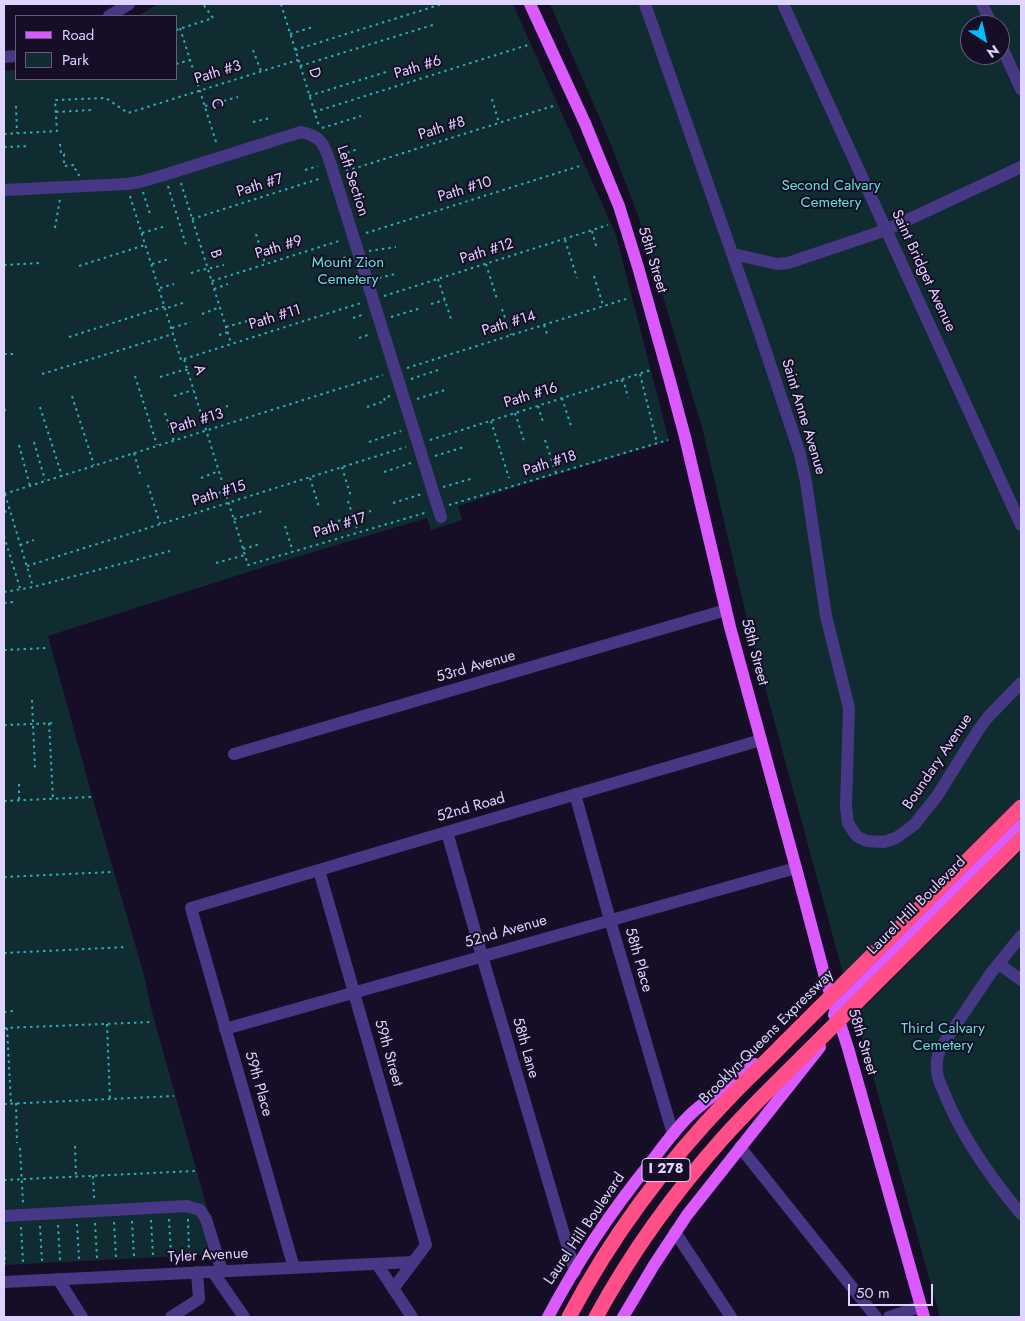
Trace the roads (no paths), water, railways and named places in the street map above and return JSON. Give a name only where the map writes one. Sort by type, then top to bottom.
[{"type":"highway","name":"Brooklyn-Queens Expressway","points":[[569,1317],[625,1226],[674,1160],[729,1098],[1021,808]]},
{"type":"highway","name":"I 278","points":[[596,1317],[640,1244],[684,1185],[737,1122],[1021,839]]},
{"type":"main road","name":"58th Street","points":[[530,4],[585,123],[619,206],[690,456],[726,610],[826,981],[850,1058],[922,1312]]},
{"type":"main road","name":"Laurel Hill Boulevard","points":[[623,1317],[675,1232],[825,1041],[836,1010],[1021,825]]},
{"type":"main road","name":"Laurel Hill Boulevard","points":[[548,1317],[605,1224],[630,1188],[685,1119],[703,1103],[819,1015],[836,1010]]},
{"type":"street","points":[[111,15],[129,4]]},
{"type":"street","name":"Saint Anne Avenue","points":[[645,4],[733,254],[800,454],[806,482],[823,602],[849,708],[847,819],[852,831],[867,841],[872,842]]},
{"type":"street","name":"Saint Bridget Avenue","points":[[783,4],[1021,525]]},
{"type":"street","points":[[1010,65],[1021,89]]},
{"type":"street","name":"Left Section","points":[[4,190],[140,182],[301,132],[311,134],[321,140],[331,165],[440,513]]},
{"type":"street","points":[[733,254],[784,264],[886,230],[1021,166]]},
{"type":"street","name":"53rd Avenue","points":[[234,754],[726,610]]},
{"type":"street","name":"Boundary Avenue","points":[[872,842],[884,842],[896,838],[908,830],[920,818],[937,796],[988,717],[1021,684]]},
{"type":"street","name":"52nd Road","points":[[191,908],[761,740]]},
{"type":"street","name":"58th Place","points":[[575,794],[673,1134]]},
{"type":"street","name":"58th Lane","points":[[447,832],[575,1272]]},
{"type":"street","name":"52nd Avenue","points":[[225,1028],[796,868]]},
{"type":"street","name":"59th Street","points":[[319,870],[426,1245],[413,1262]]},
{"type":"street","name":"59th Place","points":[[191,908],[294,1268]]},
{"type":"street","points":[[1021,936],[999,964],[941,1048],[937,1057],[937,1072],[947,1100],[971,1145],[1000,1188],[1021,1214]]},
{"type":"street","points":[[999,964],[1021,980]]},
{"type":"street","points":[[740,1147],[876,1317]]},
{"type":"street","points":[[4,1216],[187,1206],[200,1210],[206,1218],[218,1271],[244,1317]]},
{"type":"street","points":[[675,1232],[731,1317]]},
{"type":"street","points":[[393,1289],[413,1262]]},
{"type":"street","name":"Tyler Avenue","points":[[4,1282],[413,1262]]},
{"type":"street","points":[[377,1264],[412,1317]]},
{"type":"street","points":[[171,1317],[199,1299],[197,1272]]},
{"type":"street","points":[[58,1279],[82,1317]]},
{"type":"street","points":[[889,1317],[922,1312]]},
{"type":"park label","name":"Second Calvary Cemetery","points":[[831,194]]},
{"type":"park label","name":"Mount Zion Cemetery","points":[[348,272]]},
{"type":"park label","name":"Third Calvary Cemetery","points":[[943,1038]]}]
